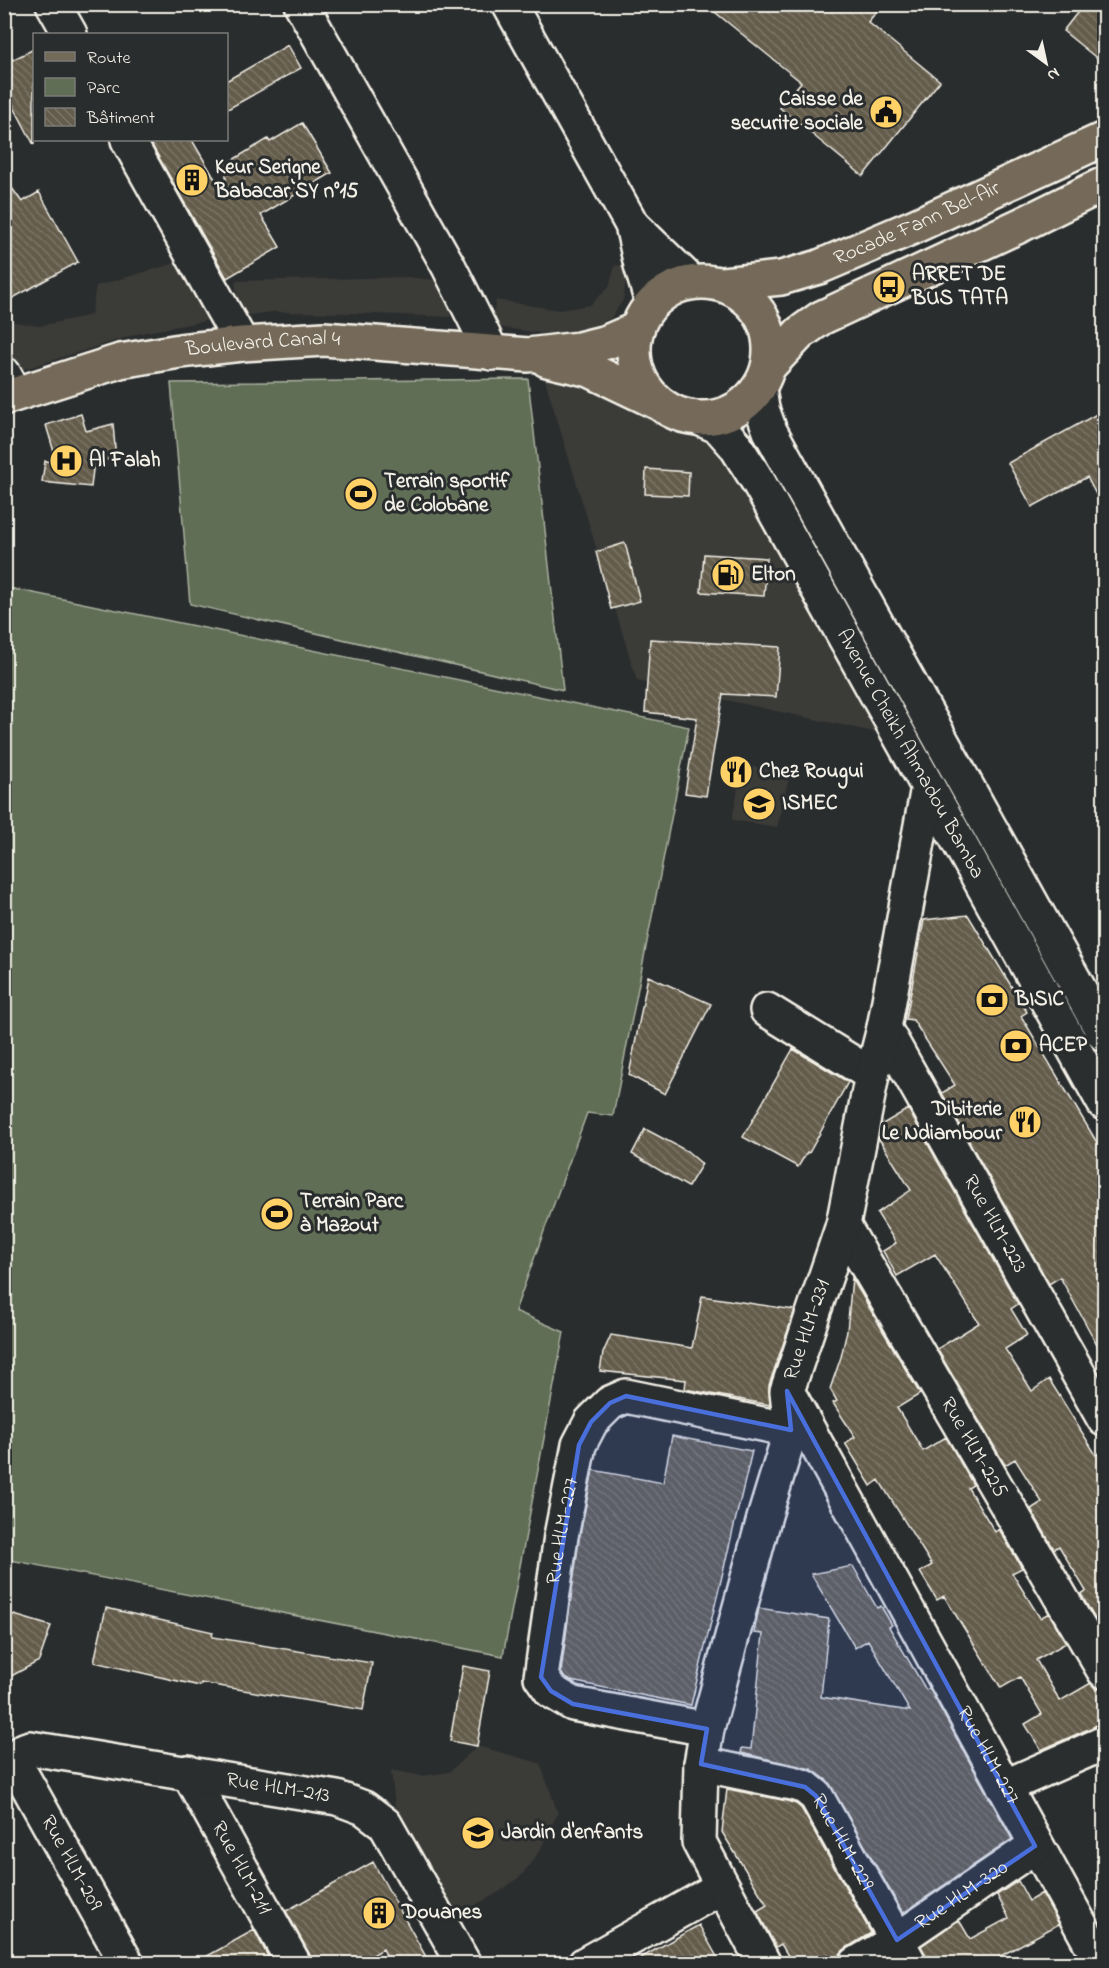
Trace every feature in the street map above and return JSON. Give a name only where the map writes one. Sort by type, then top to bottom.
[{"type":"main road","name":"Rocade Fann Bel-Air","points":[[706,283],[781,278],[819,267],[914,227],[1104,139]]},
{"type":"main road","name":"Rocade Fann Bel-Air","points":[[764,377],[800,333],[821,318],[1022,225],[1104,184]]},
{"type":"main road","points":[[706,283],[741,292],[756,307],[767,325],[771,345],[764,377],[750,399],[736,410],[719,417],[701,419],[677,414],[590,370],[528,355],[579,349],[607,342],[645,316],[670,289],[706,283]]},
{"type":"main road","points":[[645,316],[633,349],[636,369],[644,387],[657,402]]},
{"type":"main road","name":"Boulevard Canal 4","points":[[8,389],[120,361],[242,344],[324,339],[528,355]]},
{"type":"street","points":[[53,4],[69,33]]},
{"type":"street","points":[[301,4],[449,267],[492,353]]},
{"type":"street","points":[[509,4],[632,225],[641,265],[645,316]]},
{"type":"street","points":[[129,141],[242,344]]},
{"type":"street","points":[[632,225],[706,283]]},
{"type":"street","name":"Avenue Cheikh Ahmadou Bamba","points":[[764,377],[762,409],[770,431],[1104,1034]]},
{"type":"street","name":"Avenue Cheikh Ahmadou Bamba","points":[[701,419],[719,427],[735,445],[759,483],[1104,1103]]},
{"type":"street","name":"Rue HLM-231","points":[[764,1964],[699,1842],[701,1764],[707,1729],[765,1515],[791,1430],[787,1391],[843,1225],[872,1075],[884,1028],[928,787]]},
{"type":"street","points":[[767,1010],[872,1075]]},
{"type":"street","name":"Rue HLM-223","points":[[884,1028],[1104,1419]]},
{"type":"street","name":"Rue HLM-225","points":[[843,1225],[1104,1671]]},
{"type":"street","name":"Rue HLM-227","points":[[787,1391],[1035,1846],[1102,1964]]},
{"type":"street","name":"Rue HLM-227","points":[[707,1729],[573,1704],[551,1691],[541,1677],[561,1536],[579,1445],[591,1422],[610,1403],[626,1396],[791,1430]]},
{"type":"street","points":[[1004,1787],[1104,1743]]},
{"type":"street","name":"Rue HLM-213","points":[[15,1763],[19,1753],[30,1748],[337,1798],[364,1808],[385,1824],[464,1964]]},
{"type":"street","name":"Rue HLM-209","points":[[15,1763],[127,1964]]},
{"type":"street","name":"Rue HLM-229","points":[[701,1764],[792,1783],[805,1787],[816,1796],[904,1952]]},
{"type":"street","name":"Rue HLM-211","points":[[188,1772],[294,1964]]},
{"type":"street","name":"Rue HLM-320","points":[[856,1964],[904,1952],[1035,1846]]},
{"type":"street","points":[[585,1964],[722,1887]]},
{"type":"highlighted area","points":[[787,1391],[1035,1846],[897,1940],[816,1796],[805,1787],[701,1764],[707,1729],[573,1704],[551,1691],[541,1677],[579,1445],[591,1422],[610,1403],[626,1396],[791,1430]]},
{"type":"shaded area","points":[[179,262],[215,319],[137,334],[18,371],[5,334],[4,320],[39,326],[91,315],[96,286]]},
{"type":"shaded area","points":[[615,265],[628,267],[623,300],[611,318],[578,334],[540,333],[491,326],[496,300],[559,310],[590,305],[609,287]]},
{"type":"shaded area","points":[[407,277],[454,282],[450,317],[272,312],[240,316],[235,281]]},
{"type":"shaded area","points":[[544,377],[641,404],[688,430],[731,459],[888,735],[637,681]]},
{"type":"shaded area","name":"ISMEC","points":[[742,766],[791,769],[777,827],[732,820]]},
{"type":"shaded area","name":"Jardin d'enfants","points":[[477,1746],[540,1763],[558,1813],[539,1852],[521,1876],[496,1894],[452,1917],[395,1807],[391,1770],[422,1776],[449,1772]]},
{"type":"green space","name":"Terrain sportif de Colobane","points":[[528,379],[563,690],[190,604],[171,383]]},
{"type":"green space","name":"Terrain Parc à Mazout","points":[[4,587],[689,727],[613,1116],[587,1113],[515,1311],[564,1332],[503,1656],[5,1559]]},
{"type":"building","points":[[705,4],[883,4],[868,22],[940,81],[863,176],[780,108],[801,82]]},
{"type":"building","points":[[1084,4],[1104,4],[1104,64],[1063,31]]},
{"type":"building","points":[[288,45],[301,68],[228,109],[228,80]]},
{"type":"building","points":[[33,50],[34,145],[4,88],[4,64]]},
{"type":"building","points":[[302,123],[332,173],[261,215],[280,247],[227,278],[150,141],[193,141],[226,198],[226,164],[268,139],[270,142]]},
{"type":"building","points":[[4,177],[22,202],[39,192],[78,262],[4,303]]},
{"type":"building","points":[[1104,410],[1104,510],[1087,477],[1032,507],[1008,463]]},
{"type":"building","points":[[81,414],[86,431],[113,424],[116,459],[94,461],[91,487],[42,482],[45,461],[57,462],[46,425]]},
{"type":"building","points":[[646,469],[689,472],[688,496],[645,494]]},
{"type":"building","points":[[625,543],[640,601],[611,609],[596,552]]},
{"type":"building","points":[[704,554],[767,558],[764,596],[701,592]]},
{"type":"building","points":[[650,639],[780,647],[776,697],[723,694],[706,796],[685,793],[697,718],[645,712]]},
{"type":"building","points":[[968,915],[1027,1012],[1021,1016],[1104,1154],[1104,1357],[1060,1277],[1049,1284],[942,1093],[955,1085],[913,1020],[906,1019],[924,920]]},
{"type":"building","points":[[648,976],[711,1004],[665,1094],[629,1075]]},
{"type":"building","points":[[793,1049],[848,1082],[809,1153],[807,1152],[798,1167],[743,1137]]},
{"type":"building","points":[[908,1109],[1018,1304],[1011,1309],[1027,1335],[1005,1349],[1032,1391],[1049,1379],[1096,1455],[1104,1450],[1104,1635],[1081,1594],[1086,1591],[1059,1546],[1054,1549],[1031,1509],[1042,1502],[1015,1459],[1005,1465],[937,1349],[979,1323],[935,1254],[897,1276],[883,1251],[896,1243],[877,1213],[911,1190],[879,1139],[881,1125]]},
{"type":"building","points":[[645,1129],[687,1151],[702,1164],[688,1187],[632,1154]]},
{"type":"building","points":[[852,1278],[920,1394],[897,1408],[923,1451],[946,1437],[973,1485],[968,1488],[995,1532],[999,1529],[1022,1568],[1012,1573],[1040,1618],[1049,1613],[1066,1643],[1036,1660],[1060,1701],[1091,1683],[1095,1688],[1104,1690],[1104,1721],[1041,1750],[1025,1724],[1042,1714],[1020,1677],[1001,1688],[944,1596],[937,1600],[920,1572],[932,1565],[879,1480],[871,1486],[845,1443],[855,1437],[833,1403],[837,1401],[830,1389],[847,1331]]},
{"type":"building","points":[[702,1296],[795,1310],[769,1385],[770,1405],[685,1389],[686,1380],[600,1371],[603,1353],[611,1335],[692,1348]]},
{"type":"building","points":[[672,1436],[752,1451],[691,1705],[571,1681],[561,1672],[579,1539],[593,1470],[663,1483]]},
{"type":"building","points":[[853,1566],[877,1608],[881,1606],[892,1625],[889,1627],[926,1690],[929,1688],[1012,1839],[903,1913],[828,1781],[811,1769],[741,1753],[742,1748],[751,1749],[763,1634],[754,1633],[759,1608],[829,1619],[821,1697],[910,1711],[868,1640],[855,1648],[811,1574]]},
{"type":"building","points":[[106,1608],[213,1632],[212,1637],[372,1663],[363,1710],[201,1683],[200,1686],[94,1662]]},
{"type":"building","points":[[4,1612],[51,1626],[39,1661],[4,1680]]},
{"type":"building","points":[[463,1666],[490,1671],[477,1746],[450,1741]]},
{"type":"building","points":[[727,1789],[787,1801],[801,1808],[871,1933],[846,1948],[840,1954],[837,1964],[793,1964],[781,1944],[776,1947],[757,1911],[767,1905],[722,1832]]},
{"type":"building","name":"Douanes","points":[[373,1862],[430,1964],[390,1964],[383,1949],[357,1964],[313,1964],[286,1911]]},
{"type":"building","points":[[1018,1881],[1029,1901],[1042,1893],[1059,1924],[986,1964],[929,1964],[921,1946],[959,1920],[970,1939],[1009,1918],[997,1895]]},
{"type":"building","points":[[699,1925],[721,1964],[630,1964]]},
{"type":"building","points":[[254,1930],[272,1964],[193,1964]]},
{"type":"place","name":"Caisse de securite sociale","points":[[886,112]]},
{"type":"place","name":"Keur Serigne Babacar SY n°15","points":[[192,180]]},
{"type":"place","name":"ARRET DE BUS TATA","points":[[889,287]]},
{"type":"place","name":"Al Falah","points":[[66,461]]},
{"type":"place","name":"Terrain sportif de Colobane","points":[[361,494]]},
{"type":"place","name":"Elton","points":[[728,575]]},
{"type":"place","name":"Chez Rougui","points":[[736,772]]},
{"type":"place","name":"ISMEC","points":[[759,804]]},
{"type":"place","name":"BISIC","points":[[992,1000]]},
{"type":"place","name":"ACEP","points":[[1016,1046]]},
{"type":"place","name":"Dibiterie Le Ndiambour","points":[[1025,1122]]},
{"type":"place","name":"Terrain Parc à Mazout","points":[[277,1214]]},
{"type":"place","name":"Jardin d'enfants","points":[[478,1833]]},
{"type":"place","name":"Douanes","points":[[379,1913]]}]
